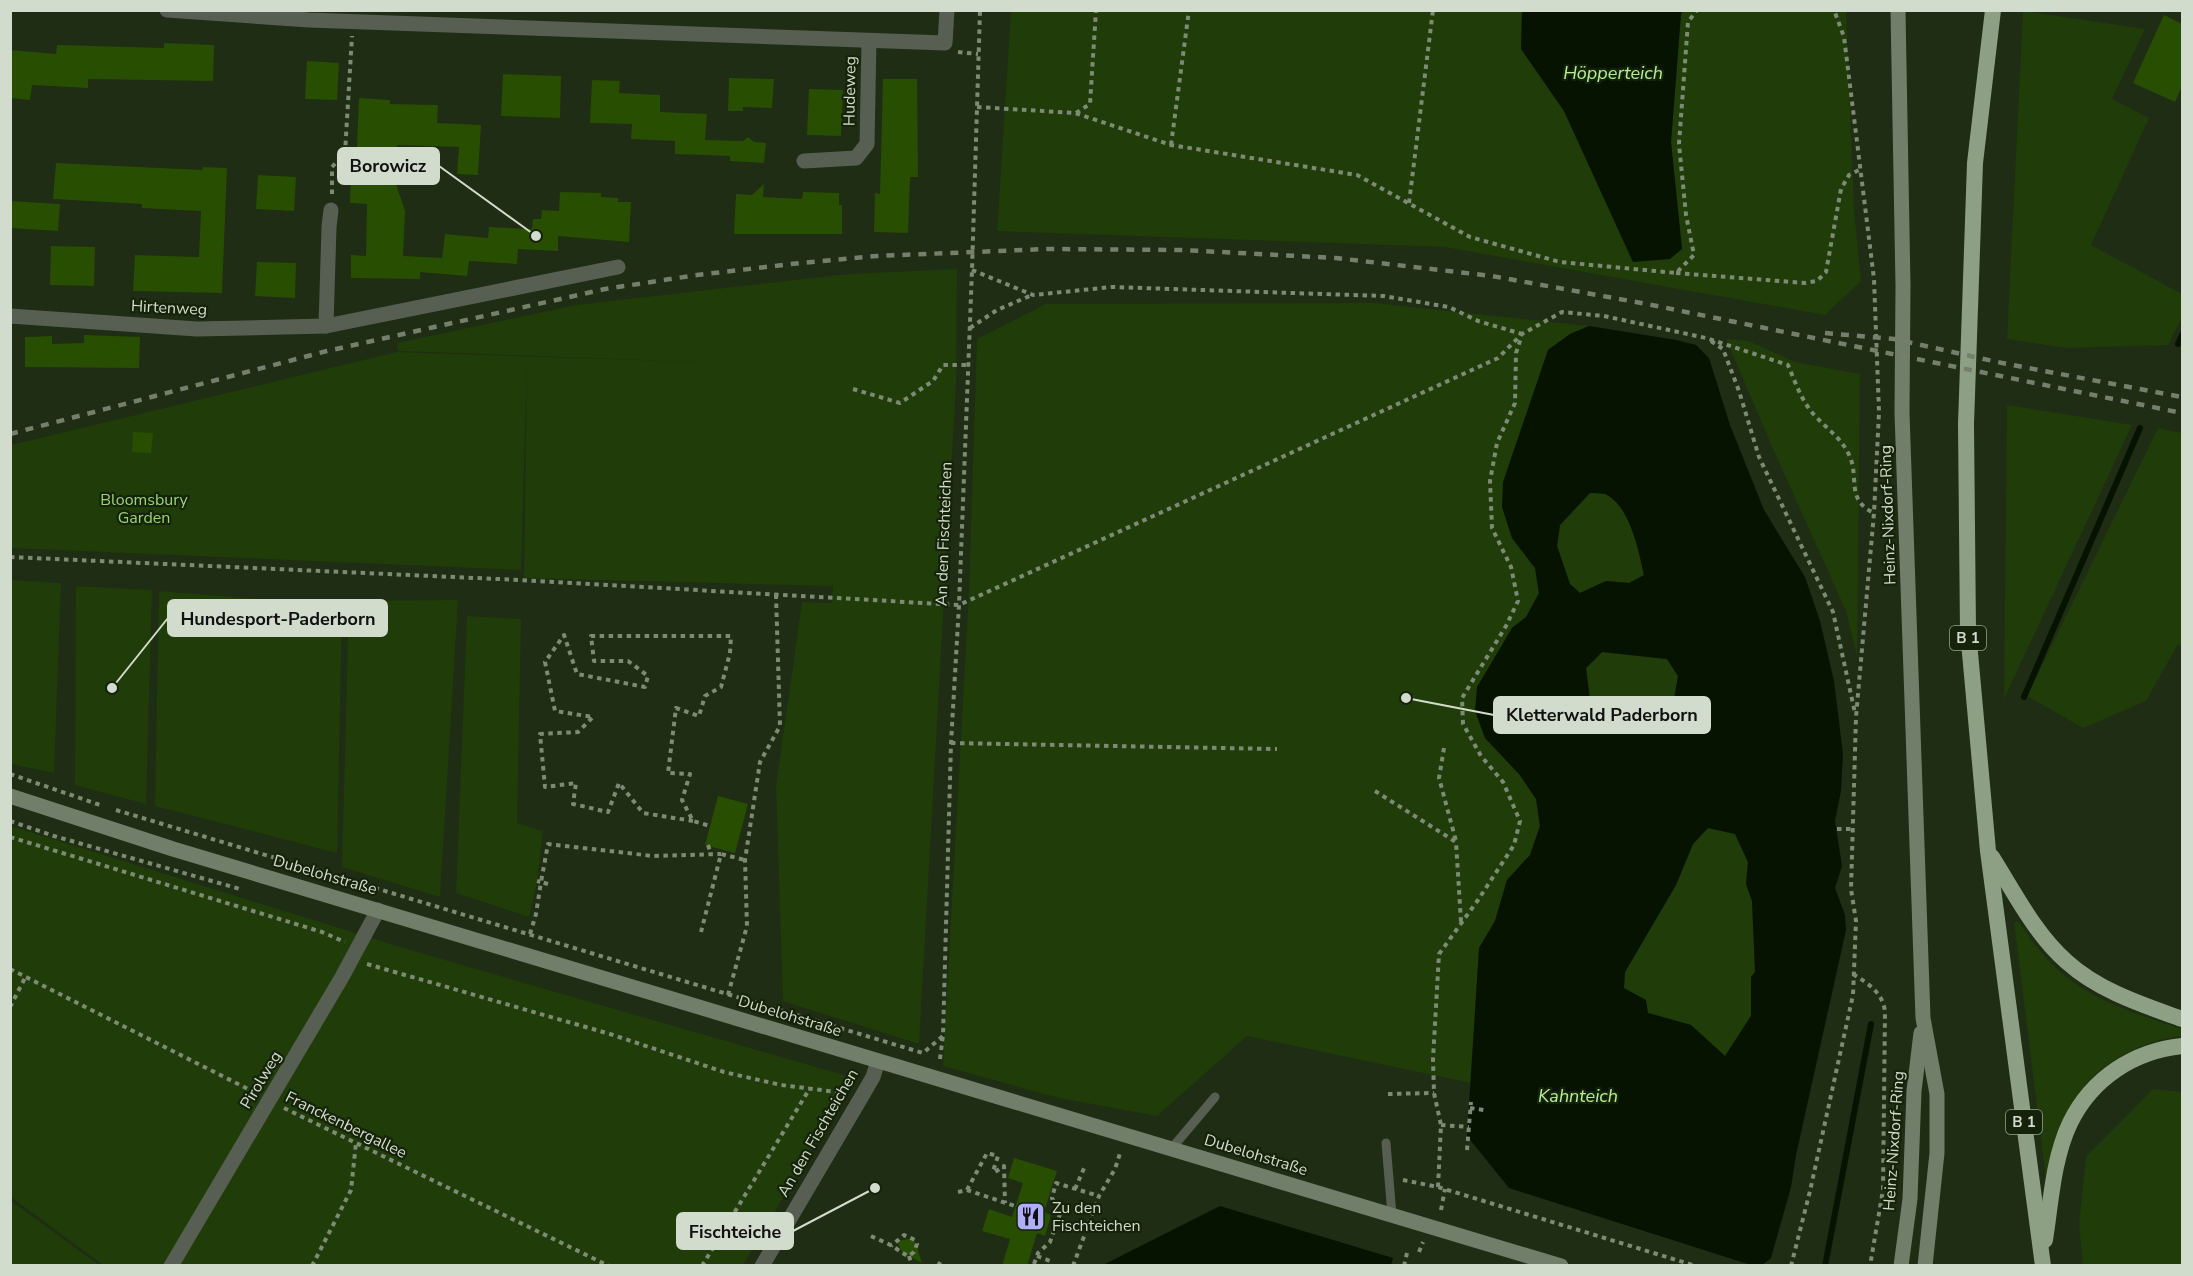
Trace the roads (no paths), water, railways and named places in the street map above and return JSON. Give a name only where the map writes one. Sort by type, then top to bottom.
[{"type":"highway","name":"B 1","points":[[1993,10],[1975,163],[1966,424],[1968,631],[1988,851],[2043,1261]]},
{"type":"highway","name":"B 1","points":[[1988,851],[2045,939],[2067,962],[2095,982],[2131,1000],[2182,1019]]},
{"type":"highway","points":[[2043,1261],[2058,1160],[2070,1123],[2090,1092],[2114,1070],[2145,1054],[2182,1046]]},
{"type":"main road","name":"Heinz-Nixdorf-Ring","points":[[1898,10],[1903,286],[1902,413],[1923,1018],[1937,1094],[1938,1153],[1925,1266]]},
{"type":"main road","name":"Dubelohstraße","points":[[10,796],[173,849],[1561,1266]]},
{"type":"main road","name":"Heinz-Nixdorf-Ring","points":[[1901,1266],[1910,1199],[1914,1091],[1923,1018]]},
{"type":"street","name":"Hudeweg","points":[[167,10],[353,22],[945,43],[946,10]]},
{"type":"street","name":"Hudeweg","points":[[804,161],[856,158],[867,144],[869,41]]},
{"type":"street","points":[[326,326],[331,210]]},
{"type":"street","name":"Hirtenweg","points":[[10,316],[197,329],[326,326],[618,267]]},
{"type":"street","name":"Pirolweg","points":[[171,1266],[355,954],[378,910]]},
{"type":"street","name":"An den Fischteichen","points":[[768,1261],[873,1077],[878,1060]]},
{"type":"lane","points":[[1172,1149],[1215,1096]]},
{"type":"lane","points":[[1386,1143],[1392,1215]]},
{"type":"water","name":"Höpperteich","points":[[1522,11],[1683,11],[1671,142],[1682,249],[1670,259],[1633,262],[1564,111],[1521,49]]},
{"type":"water","name":"Kahnteich","points":[[1589,326],[1676,340],[1696,345],[1709,358],[1730,425],[1764,510],[1805,577],[1820,621],[1834,681],[1843,754],[1841,791],[1835,821],[1842,866],[1835,888],[1845,915],[1846,930],[1796,1155],[1791,1187],[1771,1258],[1762,1265],[1748,1264],[1509,1188],[1467,1136],[1479,948],[1495,921],[1507,880],[1530,855],[1540,826],[1536,799],[1519,774],[1485,738],[1475,711],[1477,687],[1512,628],[1526,617],[1539,593],[1535,568],[1512,538],[1502,507],[1503,482],[1548,350],[1570,334]],"holes":[[[1590,493],[1605,494],[1621,508],[1632,530],[1644,575],[1629,583],[1606,581],[1580,593],[1570,584],[1557,546],[1560,525]],[[1602,652],[1667,659],[1678,676],[1671,717],[1656,730],[1611,728],[1592,716],[1586,668]],[[1708,828],[1735,834],[1748,862],[1746,884],[1752,901],[1755,972],[1751,977],[1751,1016],[1725,1056],[1691,1025],[1648,1013],[1646,1000],[1624,988],[1625,972],[1676,885],[1693,844]]]},
{"type":"water","points":[[1220,1206],[1393,1258],[1391,1265],[1103,1265]]},
{"type":"waterway","points":[[2178,344],[2182,335]]},
{"type":"waterway","points":[[2024,697],[2140,428]]},
{"type":"waterway","points":[[1825,1266],[1871,1024]]},
{"type":"railway","points":[[10,434],[327,351],[605,289],[697,275],[877,256],[1046,249],[1183,250],[1336,258],[1492,276],[1647,304],[2182,413]]},
{"type":"railway","points":[[1825,333],[1894,339],[2002,363],[2182,397]]},
{"type":"place","name":"Borowicz","points":[[536,236]]},
{"type":"place","name":"Hundesport-Paderborn","points":[[112,688]]},
{"type":"place","name":"Kletterwald Paderborn","points":[[1406,698]]},
{"type":"place","name":"Fischteiche","points":[[875,1188]]},
{"type":"place","name":"Zu den Fischteichen","points":[[1031,1217]]},
{"type":"park label","name":"Bloomsbury Garden","points":[[144,509]]}]
